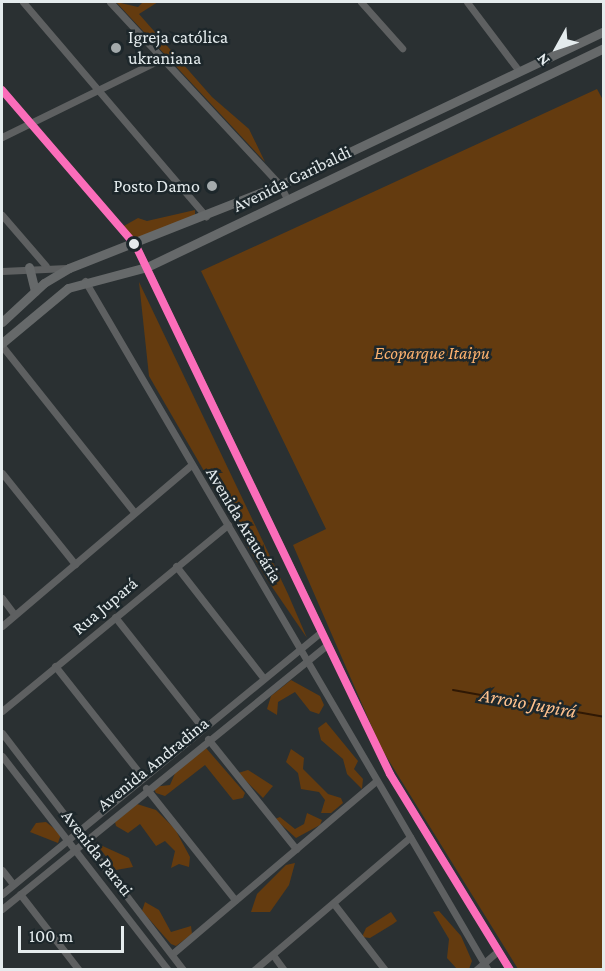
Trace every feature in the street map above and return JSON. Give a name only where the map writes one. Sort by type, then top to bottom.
[{"type":"main road","name":"Avenida Garibaldi","points":[[2,322],[35,291],[69,268],[136,246],[280,185],[603,31]]},
{"type":"main road","name":"Avenida Garibaldi","points":[[2,345],[52,298],[85,281],[147,267],[603,48]]},
{"type":"main road","points":[[457,102],[462,115]]},
{"type":"main road","points":[[85,281],[86,262]]},
{"type":"main road","points":[[28,267],[35,291]]},
{"type":"street","points":[[23,2],[206,216]]},
{"type":"street","points":[[110,2],[280,185],[287,200]]},
{"type":"street","points":[[361,2],[402,48]]},
{"type":"street","points":[[467,2],[519,71]]},
{"type":"street","points":[[2,137],[161,59]]},
{"type":"street","name":"Avenida Araucária","points":[[2,90],[136,246],[390,774],[497,952],[510,969]]},
{"type":"street","points":[[2,215],[46,266]]},
{"type":"street","points":[[2,271],[46,266],[69,268]]},
{"type":"street","name":"Avenida Araucária","points":[[85,281],[376,782],[488,967]]},
{"type":"street","points":[[2,345],[134,512]]},
{"type":"street","points":[[2,626],[192,465]]},
{"type":"street","points":[[2,472],[75,564]]},
{"type":"street","name":"Rua Jupará","points":[[2,711],[228,525]]},
{"type":"street","points":[[176,566],[262,676]]},
{"type":"street","points":[[2,598],[15,615]]},
{"type":"street","points":[[115,617],[201,727]]},
{"type":"street","name":"Avenida Andradina","points":[[2,894],[262,676],[321,632]]},
{"type":"street","name":"Avenida Andradina","points":[[2,909],[146,788],[327,645]]},
{"type":"street","points":[[55,666],[142,776]]},
{"type":"street","name":"Avenida Parati","points":[[2,733],[183,969]]},
{"type":"street","points":[[208,739],[296,849]]},
{"type":"street","name":"Avenida Parati","points":[[2,756],[168,969]]},
{"type":"street","points":[[172,954],[376,782]]},
{"type":"street","points":[[146,788],[235,900]]},
{"type":"street","points":[[254,969],[334,904],[410,837]]},
{"type":"street","points":[[2,870],[13,884]]},
{"type":"street","points":[[20,894],[79,969]]},
{"type":"street","points":[[334,904],[385,969]]},
{"type":"street","points":[[488,967],[497,952]]},
{"type":"street","points":[[273,955],[284,969]]},
{"type":"street","points":[[476,969],[503,961]]},
{"type":"green space","points":[[116,2],[138,7],[143,2],[158,2],[139,14],[212,97],[249,129],[265,162]]},
{"type":"green space","name":"Ecoparque Itaipu","points":[[597,89],[603,100],[603,969],[518,969],[381,748],[293,545],[326,529],[201,271]]},
{"type":"green space","points":[[195,210],[195,216],[135,242],[122,227],[138,218],[147,221]]},
{"type":"green space","points":[[139,282],[307,638],[266,578],[149,376]]},
{"type":"green space","points":[[291,680],[320,696],[324,705],[319,714],[310,711],[295,692],[278,702],[277,715],[267,709],[271,696]]},
{"type":"green space","points":[[326,722],[358,761],[354,769],[363,779],[362,789],[347,774],[343,759],[321,740],[318,728]]},
{"type":"green space","points":[[206,748],[245,793],[243,798],[233,800],[205,765],[165,796],[156,793],[153,787],[170,785],[176,771]]},
{"type":"green space","points":[[291,749],[304,758],[303,769],[328,794],[341,798],[343,803],[331,813],[321,813],[325,800],[319,792],[301,789],[298,773],[286,762]]},
{"type":"green space","points":[[248,770],[273,786],[263,798],[238,773]]},
{"type":"green space","points":[[137,804],[156,810],[175,829],[190,857],[189,867],[179,864],[171,868],[175,851],[165,841],[156,846],[140,824],[128,833],[116,826],[115,822]]},
{"type":"green space","points":[[307,813],[322,820],[320,825],[296,838],[275,819],[280,817],[295,829],[304,824]]},
{"type":"green space","points":[[46,822],[61,834],[58,843],[30,832],[36,823]]},
{"type":"green space","points":[[96,843],[129,858],[133,867],[116,870]]},
{"type":"green space","points":[[295,863],[289,885],[270,912],[251,912],[257,894],[286,865]]},
{"type":"green space","points":[[145,902],[159,910],[171,932],[191,926],[192,934],[176,946],[171,944],[142,911]]},
{"type":"green space","points":[[439,911],[461,936],[472,961],[469,969],[457,969],[447,958],[449,939],[433,912]]},
{"type":"green space","points":[[391,912],[397,921],[370,938],[362,937],[366,928]]},
{"type":"waterway","name":"Arroio Jupirá","points":[[453,690],[604,717]]},
{"type":"transit line","points":[[2,90],[136,246],[390,774],[510,970]]},
{"type":"place","name":"Igreja católica ukraniana","points":[[116,48]]},
{"type":"place","name":"Posto Damo","points":[[212,186]]}]
